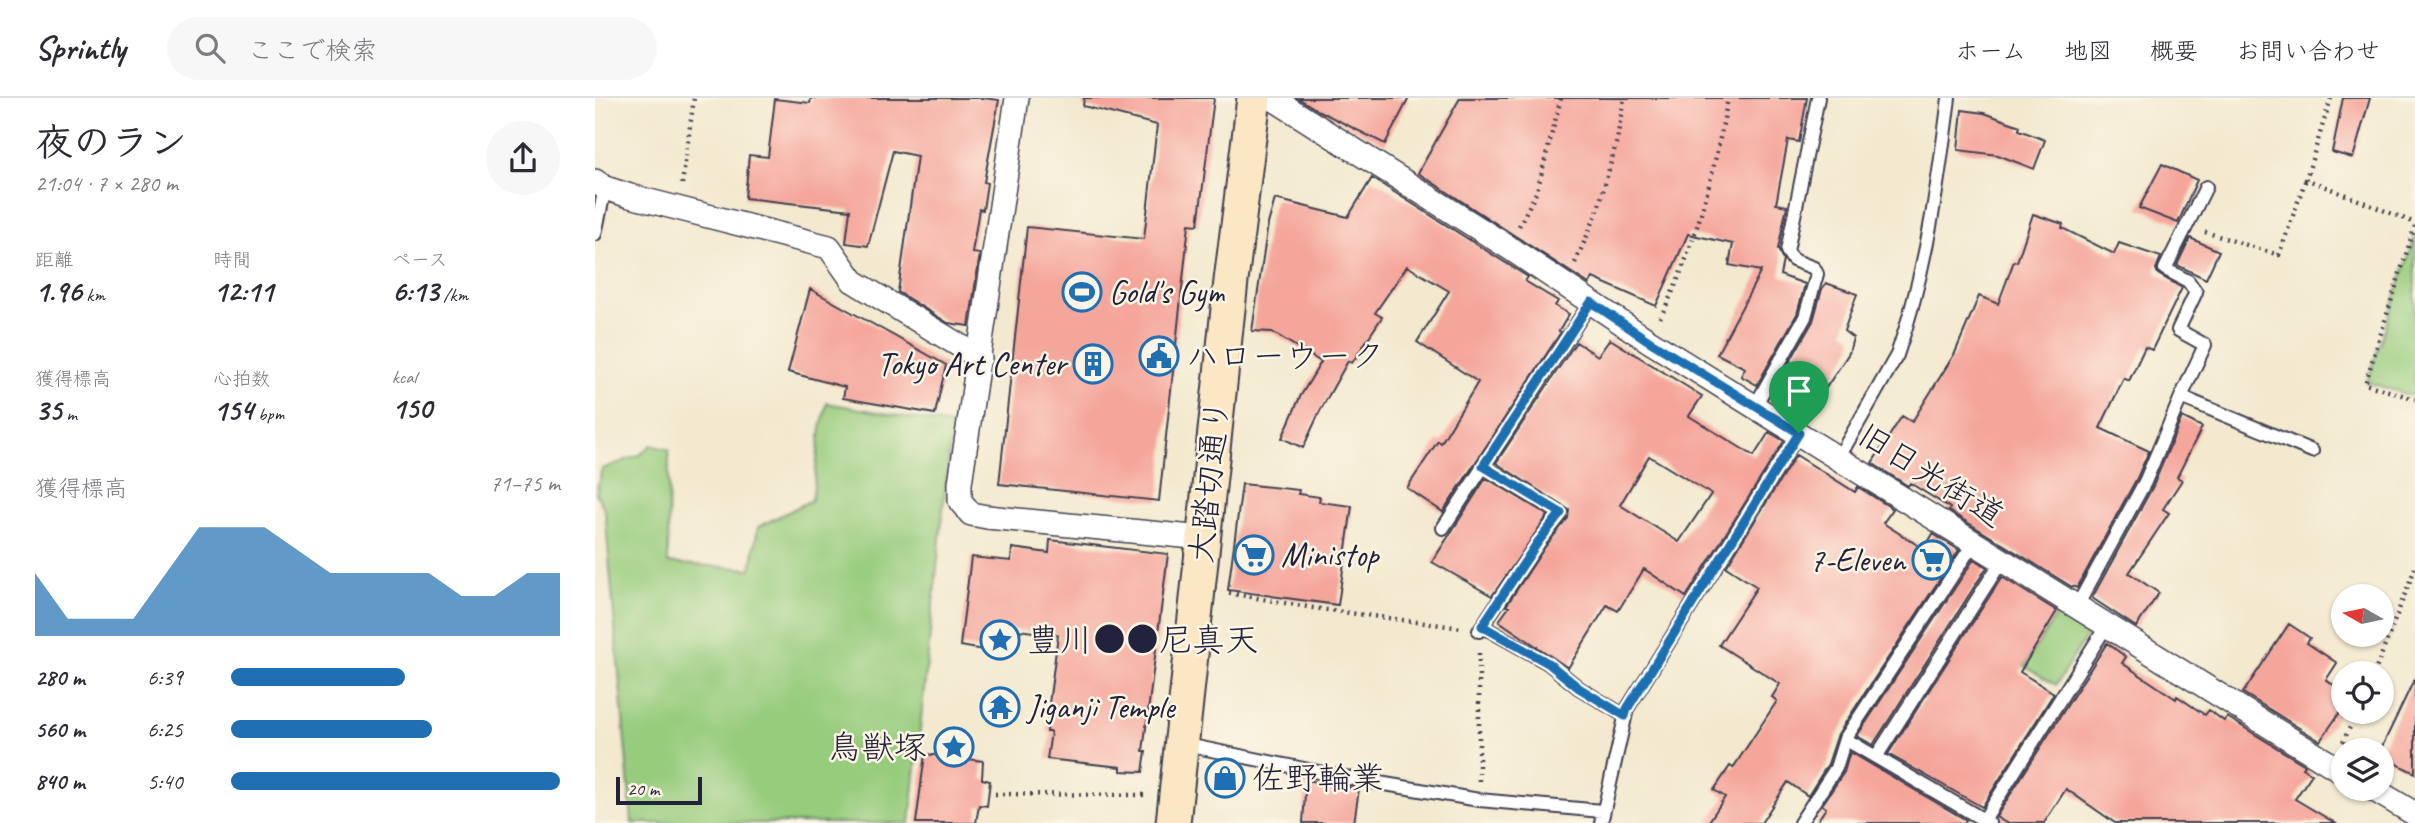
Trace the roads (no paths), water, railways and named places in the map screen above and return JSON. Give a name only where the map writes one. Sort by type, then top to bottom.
[{"type":"street","points":[[1017,98],[960,483],[960,501],[971,514],[1203,538]]},
{"type":"street","name":"大踏切通り","points":[[1173,823],[1229,295],[1254,98]]},
{"type":"street","name":"旧日光街道","points":[[1272,98],[1508,247],[1649,341],[1975,541],[2331,765]]},
{"type":"street","points":[[600,184],[630,196],[829,247],[853,281],[980,358]]},
{"type":"street","points":[[2393,801],[2415,814]]},
{"type":"lane","points":[[1755,406],[1805,317],[1817,274],[1814,268],[1793,260],[1787,251],[1818,98]]},
{"type":"lane","points":[[1839,457],[1902,342],[1921,274],[1934,211],[1949,98]]},
{"type":"lane","points":[[595,234],[600,184]]},
{"type":"lane","points":[[2077,606],[2144,482],[2205,345],[2178,330],[2196,292],[2188,281],[2165,269],[2206,187]]},
{"type":"lane","points":[[1443,528],[1591,302]]},
{"type":"lane","points":[[2181,397],[2312,451]]},
{"type":"lane","points":[[1181,744],[1338,776],[1601,817],[1627,709],[1799,433]]},
{"type":"lane","points":[[1483,466],[1561,513],[1538,542],[1481,629],[1548,663],[1579,688],[1625,716]]},
{"type":"lane","points":[[1800,823],[1836,768],[1845,740],[1975,541]]},
{"type":"lane","points":[[1876,757],[2003,559]]},
{"type":"lane","points":[[1845,740],[1985,822],[2107,625]]},
{"type":"place","name":"Gold's Gym","points":[[1082,292]]},
{"type":"place","name":"ハローウーク","points":[[1159,356]]},
{"type":"place","name":"Tokyo Art Center","points":[[1093,364]]},
{"type":"place","name":"Ministop","points":[[1254,555]]},
{"type":"place","name":"7-Eleven","points":[[1932,560]]},
{"type":"place","name":"豊川●●尼真天","points":[[1000,640]]},
{"type":"place","name":"Jiganji Temple","points":[[1000,707]]},
{"type":"place","name":"鳥獣塚","points":[[954,747]]},
{"type":"place","name":"佐野輪業","points":[[1225,778]]}]
